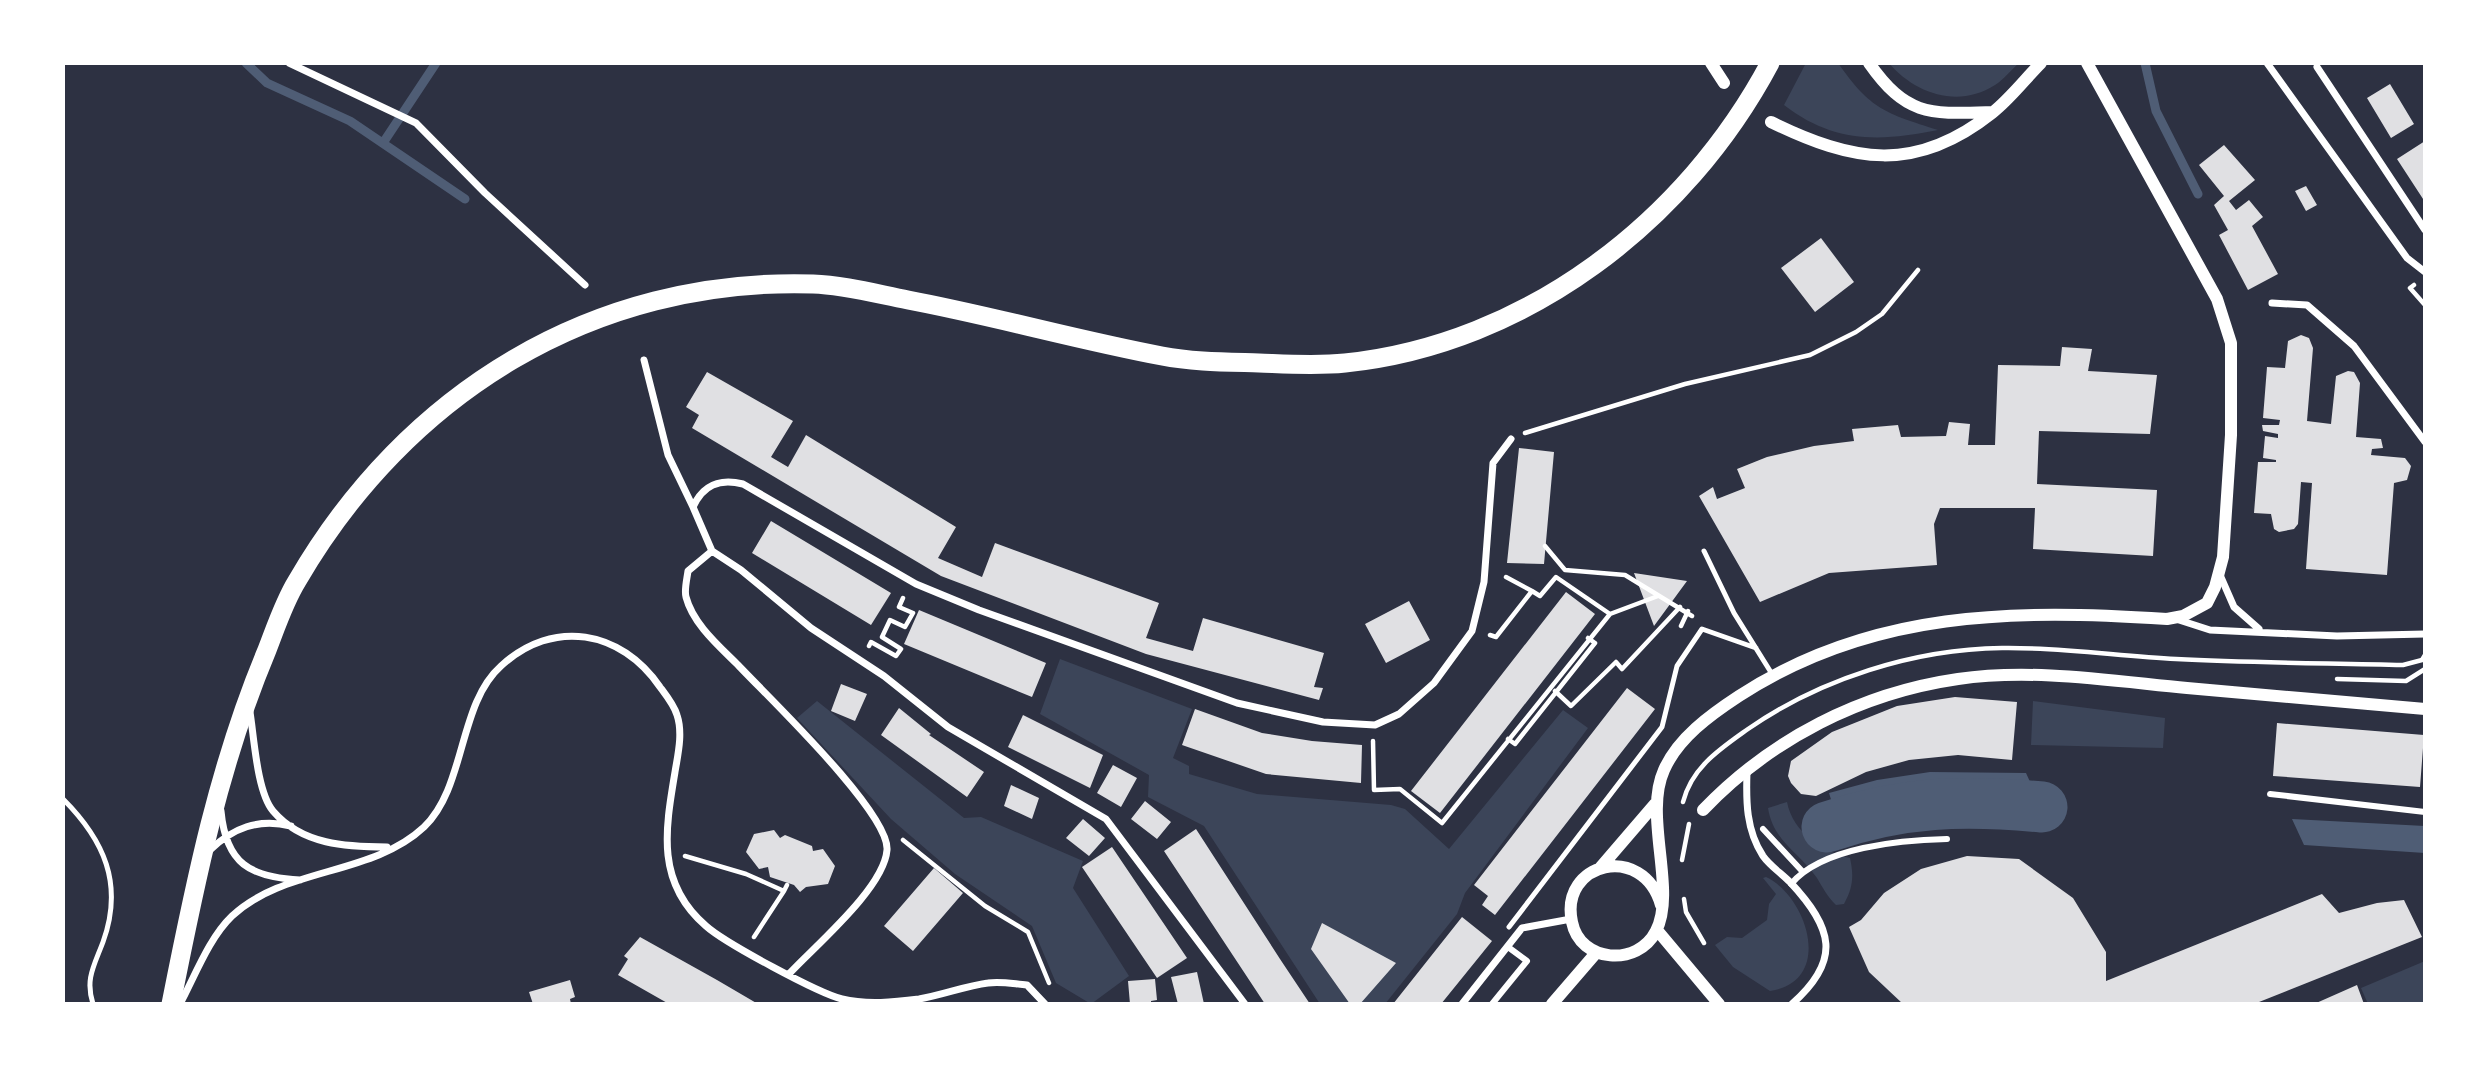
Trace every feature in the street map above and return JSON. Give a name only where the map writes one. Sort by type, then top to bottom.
[{"type":"highway","points":[[171,1004],[197,872],[223,768],[247,697],[294,584],[343,510],[388,456],[438,411],[500,366],[547,338],[580,324],[680,293],[729,287],[816,284],[946,307],[1169,357],[1287,364],[1347,363],[1413,350],[1470,331],[1537,301],[1599,263],[1638,233],[1678,194],[1718,145],[1770,63]]},
{"type":"street","points":[[289,63],[416,123],[485,193],[585,285]]},
{"type":"street","points":[[1712,63],[1724,83]]},
{"type":"street","points":[[1869,63],[1889,92],[1905,103],[1950,114],[1993,112]]},
{"type":"street","points":[[1770,122],[1809,141],[1872,156],[1910,154],[1941,145],[1993,112],[2041,63]]},
{"type":"street","points":[[1655,804],[1599,869],[1581,881],[1573,894],[1571,919],[1579,939],[1596,954],[1621,957],[1635,953],[1647,945],[1657,930],[1661,905],[1660,841],[1655,804],[1664,770],[1682,742],[1715,712],[1772,674],[1877,634],[1938,620],[2012,615],[2173,617],[2183,616],[2207,603],[2219,572],[2231,435],[2231,343],[2217,299],[2087,63]]},
{"type":"street","points":[[2267,63],[2407,258],[2425,272]]},
{"type":"street","points":[[2317,67],[2425,230]]},
{"type":"street","points":[[2272,303],[2307,305],[2354,346],[2425,442]]},
{"type":"street","points":[[644,360],[668,455],[712,551],[741,570],[811,628],[884,676],[947,727],[1106,819],[1244,1004]]},
{"type":"street","points":[[693,507],[700,492],[712,483],[743,484],[916,584],[979,610],[1237,704],[1323,722],[1375,725],[1399,714],[1434,683],[1472,631],[1484,582],[1493,463],[1511,439]]},
{"type":"street","points":[[712,551],[688,571],[686,597],[703,628],[836,769],[880,822],[888,849],[880,872],[855,908],[789,974]]},
{"type":"street","points":[[2219,572],[2234,607],[2251,626],[2260,630]]},
{"type":"street","points":[[2173,617],[2210,630],[2260,630],[2337,636],[2425,634]]},
{"type":"street","points":[[180,1004],[231,917],[256,897],[395,847],[425,826],[450,785],[478,698],[498,668],[526,647],[559,635],[596,638],[624,649],[645,665],[677,715],[680,743],[668,811],[667,850],[670,878],[683,903],[708,928],[789,974],[841,999],[873,1003],[922,998],[991,982],[1027,985],[1044,1003]]},
{"type":"street","points":[[1697,811],[1723,788],[1804,729],[1874,699],[1959,679],[2032,676],[2425,709]]},
{"type":"street","points":[[247,697],[267,797],[273,811],[295,827],[328,844],[395,847]]},
{"type":"street","points":[[223,768],[223,837],[233,857],[253,871],[274,878],[305,880]]},
{"type":"street","points":[[1747,772],[1746,810],[1763,857],[1791,884],[1819,919],[1828,948],[1824,967],[1814,985],[1792,1004]]},
{"type":"street","points":[[2270,794],[2425,812]]},
{"type":"street","points":[[197,872],[209,851],[223,837],[260,822],[295,827]]},
{"type":"street","points":[[1763,829],[1802,871]]},
{"type":"street","points":[[1791,884],[1802,871],[1851,852],[1903,840],[1947,839]]},
{"type":"street","points":[[1599,869],[1624,866],[1638,871],[1653,886],[1661,905]]},
{"type":"street","points":[[1462,1004],[1522,928],[1571,919]]},
{"type":"street","points":[[1657,930],[1719,1004]]},
{"type":"street","points":[[1492,1004],[1527,961],[1507,947]]},
{"type":"street","points":[[1552,1004],[1596,954]]},
{"type":"lane","points":[[1704,551],[1772,674]]},
{"type":"lane","points":[[1509,927],[1662,727],[1677,666],[1687,647],[1702,629],[1756,648]]},
{"type":"lane","points":[[63,799],[89,824],[108,867],[113,902],[107,932],[87,985],[93,1004]]},
{"type":"path","points":[[1511,439],[1548,425],[1685,384],[1810,355],[1856,332],[1882,314],[1918,270]]},
{"type":"path","points":[[1545,546],[1565,570],[1625,575],[1688,611]]},
{"type":"path","points":[[1506,577],[1541,596],[1556,577],[1610,614]]},
{"type":"path","points":[[1490,635],[1496,637],[1532,591]]},
{"type":"path","points":[[1373,741],[1374,790],[1400,789],[1442,823],[1610,614],[1658,596]]},
{"type":"path","points":[[869,647],[871,642],[896,656],[901,649],[882,637],[890,620],[905,627],[913,613],[899,607],[902,598]]},
{"type":"path","points":[[1555,691],[1571,706],[1616,662],[1622,669],[1680,607]]},
{"type":"path","points":[[1508,739],[1515,744],[1595,643],[1588,639]]},
{"type":"path","points":[[2323,678],[2406,681],[2425,668]]},
{"type":"path","points":[[1680,872],[1697,811]]},
{"type":"path","points":[[880,822],[985,906],[1028,932],[1050,981],[1044,1003]]},
{"type":"path","points":[[667,850],[746,874],[785,891]]},
{"type":"path","points":[[746,949],[787,885]]},
{"type":"path","points":[[1682,885],[1686,912],[1704,943]]},
{"type":"shaded area","points":[[1806,63],[1838,63],[1860,91],[1881,108],[1938,130],[1876,137],[1839,133],[1820,127],[1784,105]]},
{"type":"shaded area","points":[[1889,63],[2019,63],[1998,83],[1981,92],[1952,96],[1924,89],[1899,74]]},
{"type":"shaded area","points":[[1060,659],[1192,709],[1173,758],[1189,766],[1189,774],[1257,794],[1391,805],[1405,809],[1449,849],[1563,710],[1588,728],[1465,893],[1457,914],[1385,1004],[1320,1004],[1204,826],[1148,797],[1149,775],[1040,714]]},
{"type":"shaded area","points":[[817,701],[964,818],[981,817],[1083,861],[1073,888],[1129,976],[1091,1004],[1056,983],[1032,926],[955,874],[891,819],[797,718]]},
{"type":"shaded area","points":[[2033,701],[2165,718],[2163,748],[2031,745]]},
{"type":"shaded area","points":[[1930,772],[2026,773],[2047,819],[1943,814],[1893,820],[1841,832],[1829,793],[1877,780]]},
{"type":"shaded area","points":[[1787,802],[1790,813],[1802,832],[1820,846],[1850,858],[1852,882],[1844,904],[1836,905],[1833,902],[1810,869],[1775,829],[1768,808]]},
{"type":"shaded area","points":[[2292,819],[2425,826],[2425,853],[2304,845]]},
{"type":"shaded area","points":[[1766,877],[1781,887],[1793,901],[1808,937],[1808,956],[1803,972],[1790,984],[1770,991],[1733,967],[1715,945],[1727,937],[1742,938],[1767,920],[1769,904],[1776,894],[1763,878]]},
{"type":"shaded area","points":[[2425,961],[2425,1004],[2368,1004],[2361,988]]},
{"type":"building","points":[[2390,84],[2414,124],[2391,138],[2367,98]]},
{"type":"building","points":[[2425,141],[2425,202],[2397,159]]},
{"type":"building","points":[[2224,145],[2255,180],[2229,201],[2236,210],[2249,200],[2263,217],[2252,226],[2278,274],[2248,290],[2219,235],[2228,230],[2214,205],[2224,196],[2199,165]]},
{"type":"building","points":[[2306,186],[2317,205],[2306,211],[2295,191]]},
{"type":"building","points":[[1821,238],[1854,282],[1815,312],[1781,268]]},
{"type":"building","points":[[2301,335],[2309,338],[2313,348],[2307,421],[2331,424],[2336,376],[2348,371],[2354,372],[2360,383],[2356,437],[2381,439],[2383,448],[2372,449],[2371,455],[2405,458],[2411,466],[2407,480],[2394,483],[2387,575],[2306,569],[2312,483],[2301,482],[2298,524],[2294,529],[2279,532],[2274,529],[2271,514],[2254,513],[2258,462],[2276,462],[2263,458],[2265,436],[2278,438],[2278,434],[2263,431],[2262,425],[2279,425],[2280,420],[2263,418],[2267,367],[2285,368],[2288,341]]},
{"type":"building","points":[[2062,347],[2092,349],[2088,371],[2157,375],[2150,434],[2039,431],[2037,484],[2157,490],[2153,556],[2033,549],[2035,508],[1940,508],[1934,524],[1937,565],[1829,573],[1760,602],[1699,496],[1713,487],[1717,499],[1745,488],[1737,469],[1767,457],[1814,446],[1854,441],[1852,429],[1898,425],[1901,437],[1946,436],[1949,422],[1970,424],[1968,445],[1995,445],[1998,365],[2060,366]]},
{"type":"building","points":[[707,372],[793,421],[771,457],[788,467],[806,435],[956,527],[938,558],[982,577],[995,543],[1159,603],[1146,638],[1193,651],[1203,618],[1324,653],[1314,687],[1323,688],[1319,700],[1146,654],[941,576],[692,428],[699,415],[686,407]]},
{"type":"building","points":[[1519,448],[1554,452],[1544,564],[1507,563]]},
{"type":"building","points":[[771,521],[891,593],[871,625],[752,553]]},
{"type":"building","points":[[1634,573],[1687,581],[1654,626]]},
{"type":"building","points":[[1566,592],[1595,614],[1440,813],[1411,791]]},
{"type":"building","points":[[1409,601],[1430,640],[1386,663],[1365,624]]},
{"type":"building","points":[[919,610],[1046,663],[1032,697],[904,644]]},
{"type":"building","points":[[841,684],[867,694],[855,721],[831,711]]},
{"type":"building","points":[[1627,688],[1655,709],[1495,915],[1482,905],[1488,896],[1474,885]]},
{"type":"building","points":[[1955,697],[2017,702],[2012,760],[1958,755],[1909,760],[1866,772],[1816,796],[1801,794],[1791,783],[1788,776],[1791,761],[1832,732],[1897,706]]},
{"type":"building","points":[[899,708],[931,734],[929,735],[984,772],[967,797],[881,735]]},
{"type":"building","points":[[1195,709],[1262,733],[1362,745],[1361,783],[1266,774],[1182,745]]},
{"type":"building","points":[[1023,715],[1103,755],[1090,788],[1008,747]]},
{"type":"building","points":[[2277,723],[2424,735],[2420,787],[2273,776]]},
{"type":"building","points":[[1113,765],[1137,778],[1121,807],[1097,793]]},
{"type":"building","points":[[1011,785],[1039,798],[1032,819],[1004,806]]},
{"type":"building","points":[[1145,801],[1171,822],[1157,839],[1131,819]]},
{"type":"building","points":[[1083,819],[1105,838],[1089,856],[1066,838]]},
{"type":"building","points":[[1196,829],[1310,1004],[1265,1004],[1164,851]]},
{"type":"building","points":[[774,830],[780,838],[785,835],[812,846],[813,851],[823,849],[835,866],[828,884],[806,887],[800,892],[794,885],[770,877],[768,867],[759,869],[746,852],[754,834]]},
{"type":"building","points":[[1112,847],[1187,958],[1157,978],[1082,867]]},
{"type":"building","points":[[1967,856],[2019,859],[2073,898],[2106,952],[2106,981],[2322,894],[2339,913],[2377,903],[2404,900],[2422,937],[2254,1004],[1903,1004],[1869,972],[1849,927],[1861,920],[1884,893],[1921,869]]},
{"type":"building","points":[[934,868],[963,893],[913,951],[884,926]]},
{"type":"building","points":[[1462,917],[1492,941],[1441,1004],[1393,1004]]},
{"type":"building","points":[[1322,923],[1396,963],[1360,1004],[1350,1004],[1311,949]]},
{"type":"building","points":[[640,937],[758,1004],[669,1004],[618,975],[628,959],[624,956]]},
{"type":"building","points":[[1197,972],[1204,1004],[1178,1004],[1171,977]]},
{"type":"building","points":[[1155,979],[1157,1000],[1151,1001],[1151,1004],[1130,1004],[1128,981]]},
{"type":"building","points":[[570,980],[575,997],[570,999],[571,1004],[533,1004],[529,992]]},
{"type":"building","points":[[2357,985],[2364,1004],[2314,1004]]},
{"type":"waterway","points":[[246,63],[267,83],[350,121],[465,199]]},
{"type":"waterway","points":[[383,143],[436,63]]},
{"type":"waterway","points":[[2145,63],[2156,111],[2198,194]]},
{"type":"waterway","points":[[1827,827],[1907,807],[1959,803],[2042,807]]}]
